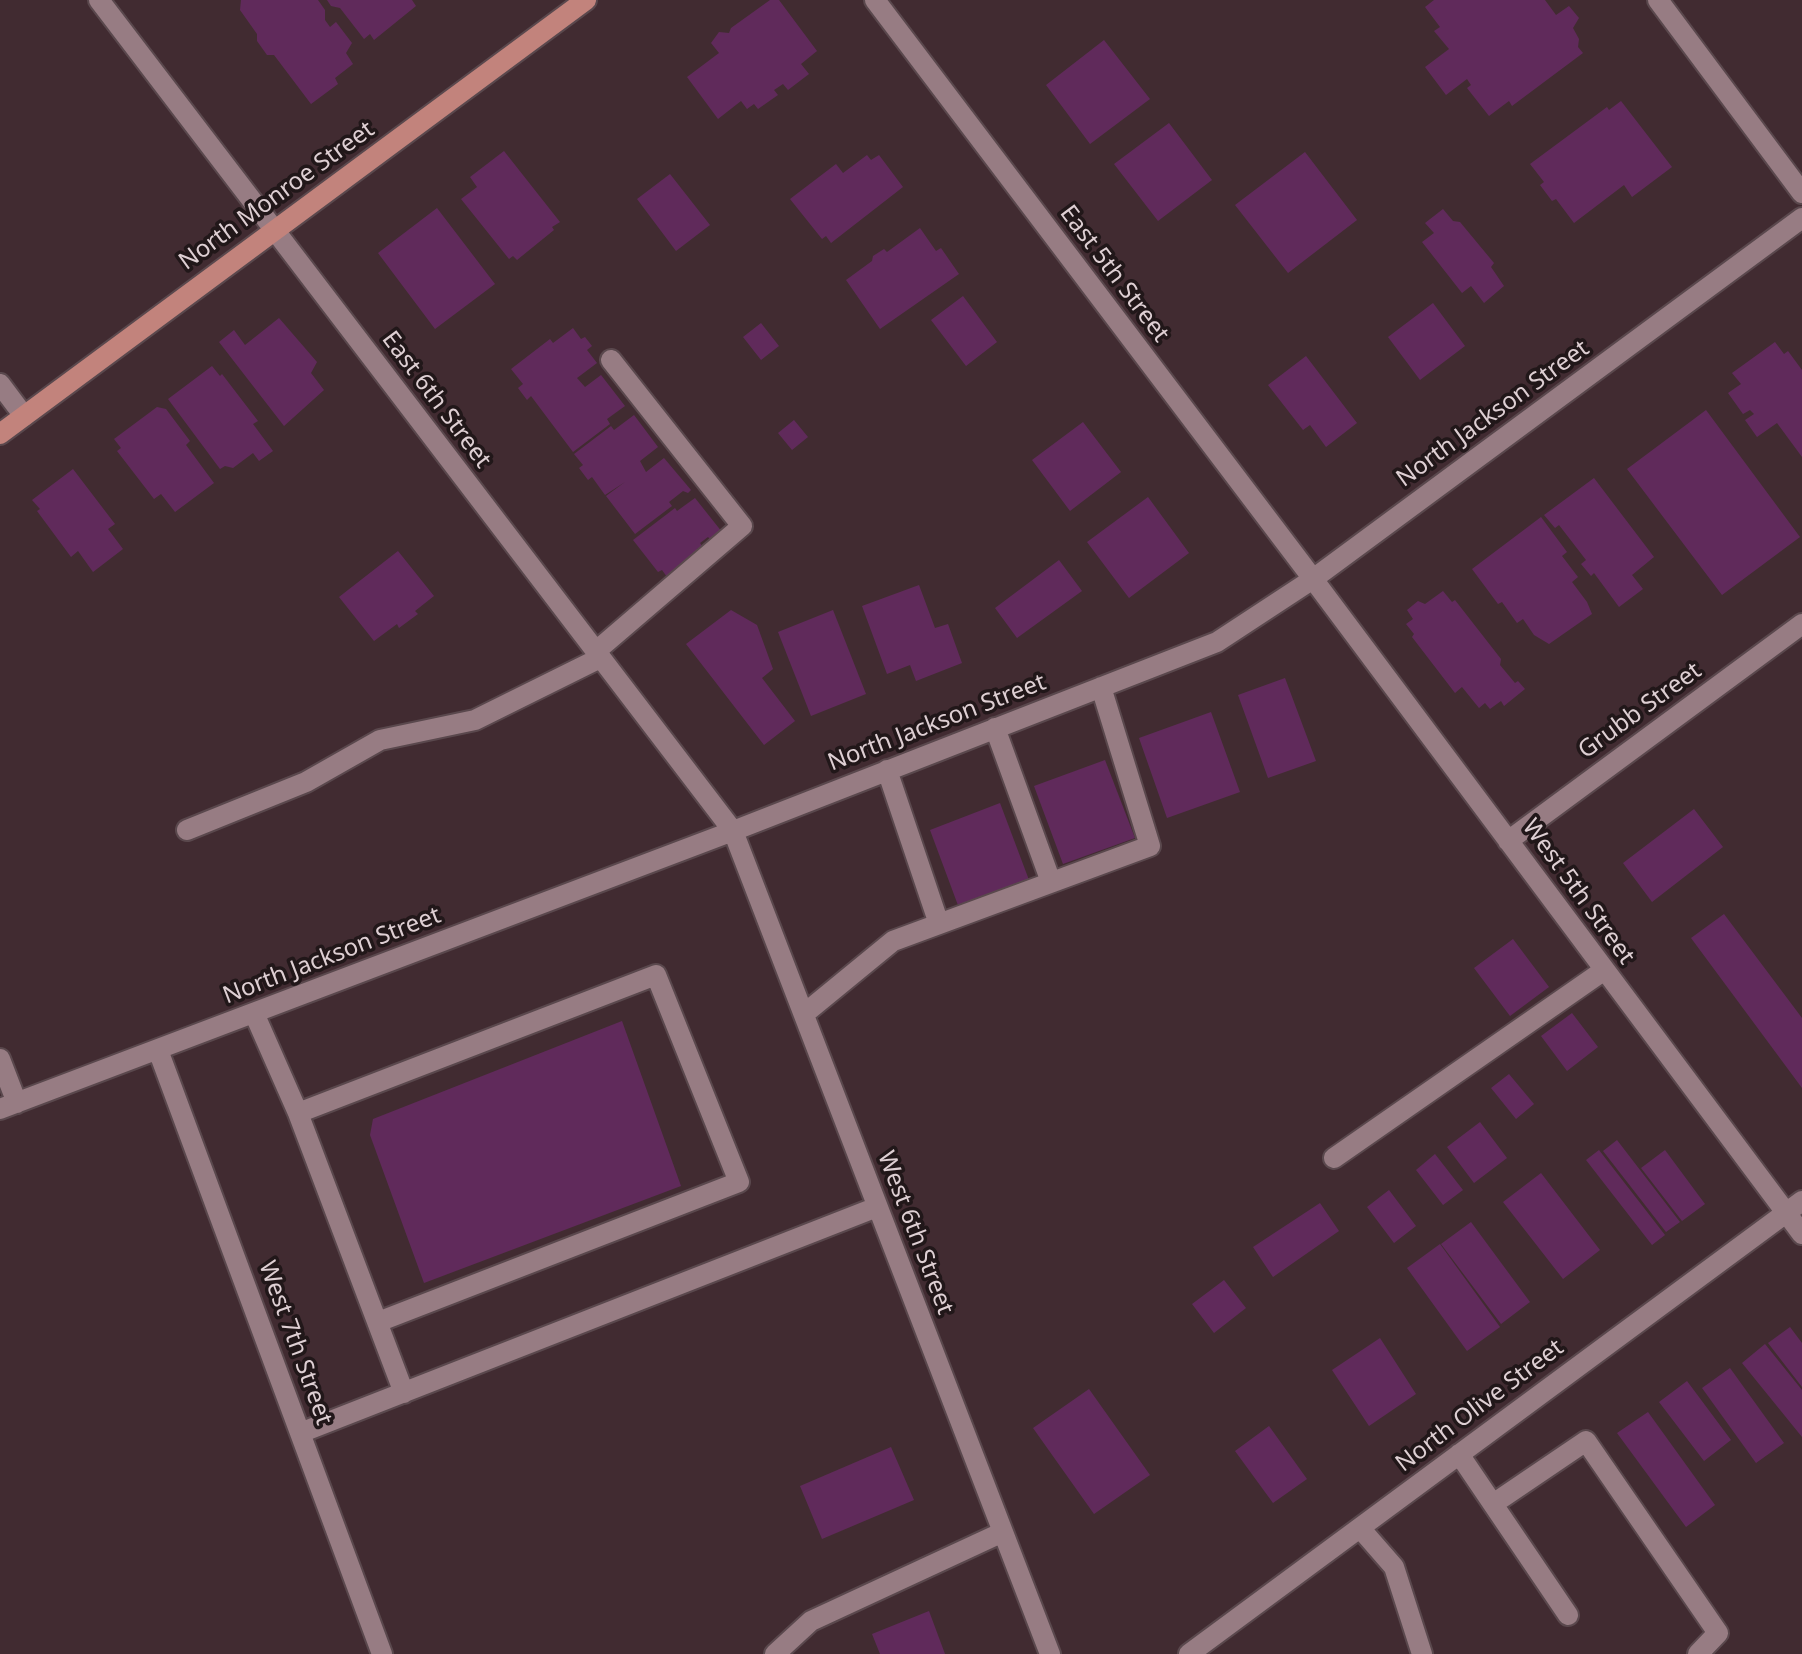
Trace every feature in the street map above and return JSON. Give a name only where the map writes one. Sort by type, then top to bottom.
[{"type":"main road","name":"North Monroe Street","points":[[0,434],[586,0]]},
{"type":"street","name":"East 6th Street","points":[[99,0],[733,831]]},
{"type":"street","name":"East 5th Street","points":[[875,0],[1313,579]]},
{"type":"street","points":[[1659,0],[1802,193]]},
{"type":"street","name":"North Jackson Street","points":[[9,1106],[733,831],[1217,642],[1313,579],[1802,218]]},
{"type":"street","points":[[187,830],[306,782],[380,740],[475,720],[598,655],[742,526],[611,360]]},
{"type":"street","points":[[0,384],[24,416]]},
{"type":"street","name":"West 5th Street","points":[[1313,579],[1603,971],[1794,1207],[1802,1234]]},
{"type":"street","name":"Grubb Street","points":[[1508,841],[1802,624]]},
{"type":"street","points":[[804,1014],[893,941],[1150,846],[1101,687]]},
{"type":"street","points":[[995,728],[1051,882]]},
{"type":"street","points":[[887,770],[939,924]]},
{"type":"street","name":"West 6th Street","points":[[733,831],[1050,1654]]},
{"type":"street","points":[[1334,1158],[1603,971]]},
{"type":"street","points":[[298,1113],[656,975],[739,1182],[378,1322]]},
{"type":"street","points":[[254,1013],[298,1113],[404,1393]]},
{"type":"street","name":"West 7th Street","points":[[158,1050],[382,1654]]},
{"type":"street","points":[[0,1059],[9,1106]]},
{"type":"street","points":[[300,1433],[877,1207]]},
{"type":"street","name":"North Olive Street","points":[[1189,1654],[1794,1207]]},
{"type":"street","points":[[1493,1504],[1586,1441],[1718,1633],[1698,1654]]},
{"type":"street","points":[[1459,1454],[1568,1615]]},
{"type":"street","points":[[1360,1528],[1394,1567],[1422,1654]]},
{"type":"street","points":[[775,1654],[811,1621],[1003,1532]]},
{"type":"building","points":[[241,0],[318,0],[330,27],[336,22],[352,43],[346,53],[353,64],[335,78],[338,84],[311,104],[274,55],[267,55],[257,41],[257,34],[240,10]]},
{"type":"building","points":[[327,0],[412,0],[416,6],[374,40],[370,34],[364,39],[340,8],[331,6]]},
{"type":"building","points":[[770,0],[779,0],[817,51],[801,64],[809,74],[788,90],[783,84],[774,90],[778,95],[758,109],[754,104],[747,109],[741,101],[718,119],[687,77],[719,53],[711,43],[719,32],[729,33],[731,28]]},
{"type":"building","points":[[1434,0],[1545,0],[1556,15],[1569,6],[1579,18],[1573,28],[1579,39],[1578,47],[1583,53],[1512,106],[1509,101],[1489,116],[1467,88],[1471,85],[1467,79],[1446,95],[1425,67],[1449,49],[1434,31],[1440,27],[1425,7]]},
{"type":"building","points":[[1104,40],[1150,99],[1090,144],[1046,85]]},
{"type":"building","points":[[1621,101],[1672,167],[1632,197],[1624,185],[1574,223],[1556,199],[1552,201],[1540,185],[1544,182],[1530,164],[1607,107],[1609,110]]},
{"type":"building","points":[[1169,123],[1212,180],[1158,221],[1114,164]]},
{"type":"building","points":[[504,151],[560,222],[517,260],[513,256],[509,259],[461,199],[477,187],[470,177]]},
{"type":"building","points":[[1305,152],[1357,220],[1288,273],[1235,205]]},
{"type":"building","points":[[867,155],[871,160],[879,155],[903,187],[831,243],[826,236],[822,239],[790,199],[836,164],[843,173]]},
{"type":"building","points":[[670,174],[710,225],[676,251],[637,199]]},
{"type":"building","points":[[437,208],[495,284],[435,329],[378,253]]},
{"type":"building","points":[[1443,209],[1453,221],[1460,222],[1494,263],[1491,267],[1504,286],[1484,303],[1471,286],[1462,293],[1422,242],[1434,233],[1425,223]]},
{"type":"building","points":[[920,228],[936,251],[941,248],[959,274],[880,329],[846,280],[872,261],[873,256],[884,249],[887,252]]},
{"type":"building","points":[[963,296],[997,342],[966,366],[931,320]]},
{"type":"building","points":[[1433,303],[1465,346],[1420,380],[1388,337]]},
{"type":"building","points":[[279,318],[317,362],[311,373],[324,390],[284,426],[219,342],[234,330],[245,345]]},
{"type":"building","points":[[761,323],[779,346],[761,360],[743,337]]},
{"type":"building","points":[[573,328],[581,339],[585,337],[592,346],[587,350],[597,363],[577,378],[585,387],[601,375],[625,406],[607,419],[610,424],[573,452],[531,396],[527,400],[518,388],[523,384],[511,369],[550,339],[553,343]]},
{"type":"building","points":[[1775,342],[1784,354],[1788,351],[1802,370],[1802,457],[1777,423],[1757,437],[1745,420],[1754,414],[1750,410],[1743,414],[1728,393],[1741,384],[1732,373]]},
{"type":"building","points":[[1306,356],[1357,423],[1326,447],[1310,425],[1303,430],[1268,385]]},
{"type":"building","points":[[212,366],[220,376],[222,374],[258,421],[253,424],[273,451],[259,461],[253,453],[233,468],[225,466],[220,469],[168,399]]},
{"type":"building","points":[[157,407],[166,409],[190,441],[186,445],[214,483],[175,512],[161,494],[154,499],[117,451],[121,448],[114,439]]},
{"type":"building","points":[[1706,410],[1800,537],[1722,595],[1627,469]]},
{"type":"building","points":[[634,415],[658,447],[640,461],[646,472],[664,458],[691,490],[688,493],[683,491],[669,502],[672,506],[635,534],[606,496],[625,482],[605,495],[592,477],[588,480],[579,468],[583,465],[574,454],[611,426],[614,430]]},
{"type":"building","points":[[794,420],[808,437],[792,450],[778,433]]},
{"type":"building","points":[[1083,422],[1121,472],[1070,511],[1032,460]]},
{"type":"building","points":[[73,469],[115,524],[108,529],[123,549],[93,572],[78,551],[71,557],[32,500]]},
{"type":"building","points":[[1594,478],[1654,557],[1632,575],[1643,589],[1619,607],[1594,573],[1591,576],[1581,564],[1586,560],[1559,525],[1555,528],[1544,515]]},
{"type":"building","points":[[1148,497],[1189,553],[1129,598],[1087,542]]},
{"type":"building","points":[[695,498],[722,532],[700,543],[702,546],[697,549],[700,552],[667,577],[662,570],[658,572],[633,540],[675,508],[677,511]]},
{"type":"building","points":[[1541,517],[1567,552],[1562,556],[1578,577],[1572,582],[1592,614],[1549,644],[1534,635],[1523,619],[1517,623],[1502,602],[1498,604],[1472,569]]},
{"type":"building","points":[[398,551],[434,596],[415,611],[418,614],[399,628],[397,624],[374,641],[339,597]]},
{"type":"building","points":[[1059,560],[1082,591],[1017,638],[995,608]]},
{"type":"building","points":[[919,585],[935,628],[948,624],[962,663],[916,681],[910,665],[887,674],[862,606]]},
{"type":"building","points":[[1443,591],[1452,602],[1455,600],[1501,659],[1500,665],[1515,683],[1518,681],[1525,689],[1504,706],[1501,701],[1490,709],[1485,703],[1479,708],[1462,687],[1455,693],[1412,637],[1414,634],[1406,624],[1413,619],[1407,610],[1418,601],[1425,604]]},
{"type":"building","points":[[731,610],[757,625],[773,669],[762,678],[795,721],[764,745],[686,644]]},
{"type":"building","points":[[833,610],[866,694],[811,716],[778,632]]},
{"type":"building","points":[[1285,678],[1316,761],[1268,778],[1238,695]]},
{"type":"building","points":[[1211,712],[1240,792],[1167,818],[1139,738]]},
{"type":"building","points":[[1105,760],[1135,838],[1063,864],[1034,786]]},
{"type":"building","points":[[1000,803],[1029,880],[959,908],[930,830]]},
{"type":"building","points":[[1694,809],[1723,847],[1652,902],[1623,863]]},
{"type":"building","points":[[1724,914],[1802,1018],[1802,1088],[1691,938]]},
{"type":"building","points":[[1513,939],[1549,987],[1510,1016],[1474,968]]},
{"type":"building","points":[[1572,1013],[1598,1047],[1567,1071],[1541,1036]]},
{"type":"building","points":[[622,1021],[681,1186],[424,1283],[370,1135],[373,1119]]},
{"type":"building","points":[[1509,1074],[1534,1104],[1516,1119],[1491,1088]]},
{"type":"building","points":[[1480,1122],[1507,1158],[1474,1183],[1447,1147]]},
{"type":"building","points":[[1617,1140],[1680,1222],[1666,1232],[1603,1151]]},
{"type":"building","points":[[1599,1150],[1665,1235],[1652,1245],[1586,1160]]},
{"type":"building","points":[[1665,1150],[1705,1204],[1682,1221],[1641,1168]]},
{"type":"building","points":[[1435,1154],[1463,1190],[1443,1205],[1416,1170]]},
{"type":"building","points":[[1541,1173],[1600,1250],[1563,1279],[1503,1202]]},
{"type":"building","points":[[1389,1190],[1416,1226],[1394,1243],[1367,1207]]},
{"type":"building","points":[[1320,1203],[1339,1231],[1273,1277],[1253,1247]]},
{"type":"building","points":[[1471,1222],[1530,1302],[1501,1324],[1441,1244]]},
{"type":"building","points":[[1440,1244],[1500,1327],[1467,1351],[1407,1268]]},
{"type":"building","points":[[1224,1280],[1246,1308],[1214,1333],[1192,1304]]},
{"type":"building","points":[[1790,1327],[1802,1343],[1802,1387],[1768,1343]]},
{"type":"building","points":[[1380,1338],[1416,1394],[1369,1426],[1332,1370]]},
{"type":"building","points":[[1765,1344],[1802,1390],[1802,1437],[1742,1363]]},
{"type":"building","points":[[1730,1368],[1784,1443],[1756,1463],[1702,1388]]},
{"type":"building","points":[[1687,1381],[1731,1440],[1704,1461],[1659,1402]]},
{"type":"building","points":[[1089,1389],[1150,1475],[1094,1514],[1033,1428]]},
{"type":"building","points":[[1648,1412],[1715,1505],[1686,1527],[1617,1433]]},
{"type":"building","points":[[1269,1426],[1307,1479],[1273,1503],[1235,1451]]},
{"type":"building","points":[[891,1447],[914,1500],[822,1539],[800,1486]]},
{"type":"building","points":[[929,1611],[945,1654],[880,1654],[872,1634]]}]
